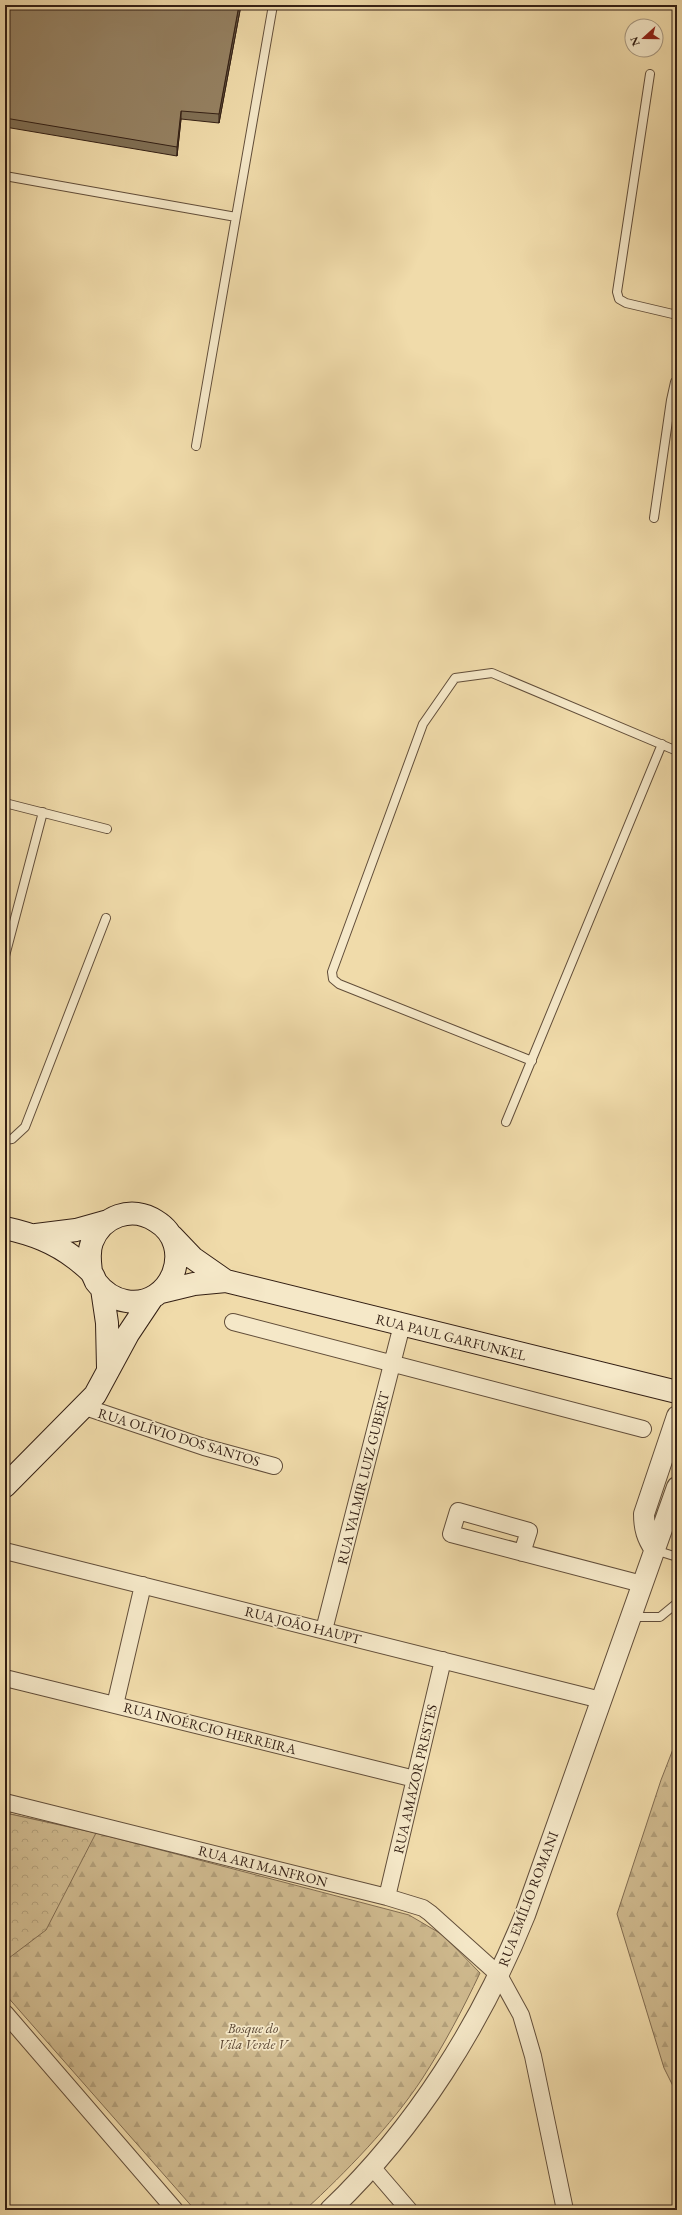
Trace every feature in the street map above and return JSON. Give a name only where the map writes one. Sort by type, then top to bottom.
[{"type":"main road","points":[[5,1486],[85,1407],[103,1383],[108,1369],[156,1295],[170,1283],[175,1272],[176,1247],[171,1235],[162,1224],[150,1216],[121,1214],[108,1221],[98,1230],[91,1243],[89,1258],[107,1323],[108,1369]]},
{"type":"main road","points":[[36,1235],[61,1233],[108,1221]]},
{"type":"main road","points":[[5,1228],[36,1235],[66,1252],[112,1297],[125,1301],[139,1302],[156,1295]]},
{"type":"main road","name":"RUA PAUL GARFUNKEL","points":[[171,1235],[203,1266],[226,1281],[677,1392]]},
{"type":"main road","name":"RUA PAUL GARFUNKEL","points":[[156,1295],[194,1284],[226,1281]]},
{"type":"street","points":[[233,1322],[643,1429]]},
{"type":"street","name":"RUA VALMIR LUIZ GUBERT","points":[[324,1630],[402,1325]]},
{"type":"street","name":"RUA OLÍVIO DOS SANTOS","points":[[85,1407],[204,1447],[274,1466]]},
{"type":"street","points":[[655,1550],[648,1540],[644,1527],[644,1514],[677,1416]]},
{"type":"street","name":"RUA EMÍLIO ROMANI","points":[[330,2210],[372,2167],[415,2113],[477,2018],[499,1975],[524,1915],[677,1487]]},
{"type":"street","name":"RUA JOÃO HAUPT","points":[[5,1551],[601,1700]]},
{"type":"street","points":[[522,1553],[642,1584]]},
{"type":"street","points":[[115,1705],[143,1586]]},
{"type":"street","name":"RUA AMAZOR PRESTES","points":[[387,1897],[443,1660]]},
{"type":"street","name":"RUA INOÉRCIO HERREIRA","points":[[5,1678],[415,1779]]},
{"type":"street","name":"RUA ARI MANFRON","points":[[5,1802],[387,1897],[423,1908],[430,1913],[499,1975],[521,2015],[527,2034],[565,2210]]},
{"type":"street","points":[[5,2013],[175,2210]]},
{"type":"street","points":[[372,2167],[409,2210]]},
{"type":"lane","points":[[196,446],[273,5]]},
{"type":"lane","points":[[650,74],[617,292],[619,299],[626,303],[677,315]]},
{"type":"lane","points":[[5,176],[236,216]]},
{"type":"lane","points":[[654,518],[676,380]]},
{"type":"lane","points":[[532,1061],[339,984],[333,979],[332,972],[423,724],[455,678],[492,673],[677,750]]},
{"type":"lane","points":[[506,1122],[662,744]]},
{"type":"lane","points":[[5,803],[108,829]]},
{"type":"lane","points":[[5,956],[43,812]]},
{"type":"lane","points":[[5,1140],[12,1139],[25,1127],[106,918]]},
{"type":"lane","points":[[655,1550],[677,1557]]},
{"type":"lane","points":[[631,1617],[660,1617],[677,1603]]},
{"type":"green space","points":[[677,1739],[677,2094],[664,2068],[617,1914],[661,1780]]},
{"type":"green space","name":"Bosque do Vila Verde V","points":[[10,1814],[96,1833],[409,1915],[443,1935],[480,1973],[446,2040],[410,2097],[367,2148],[305,2210],[195,2210],[5,1994],[5,1820]]},
{"type":"green space","points":[[10,1814],[96,1833],[46,1930],[5,1961],[5,1820]]},
{"type":"building","points":[[5,5],[239,5],[219,114],[181,111],[177,147],[5,118]]}]
